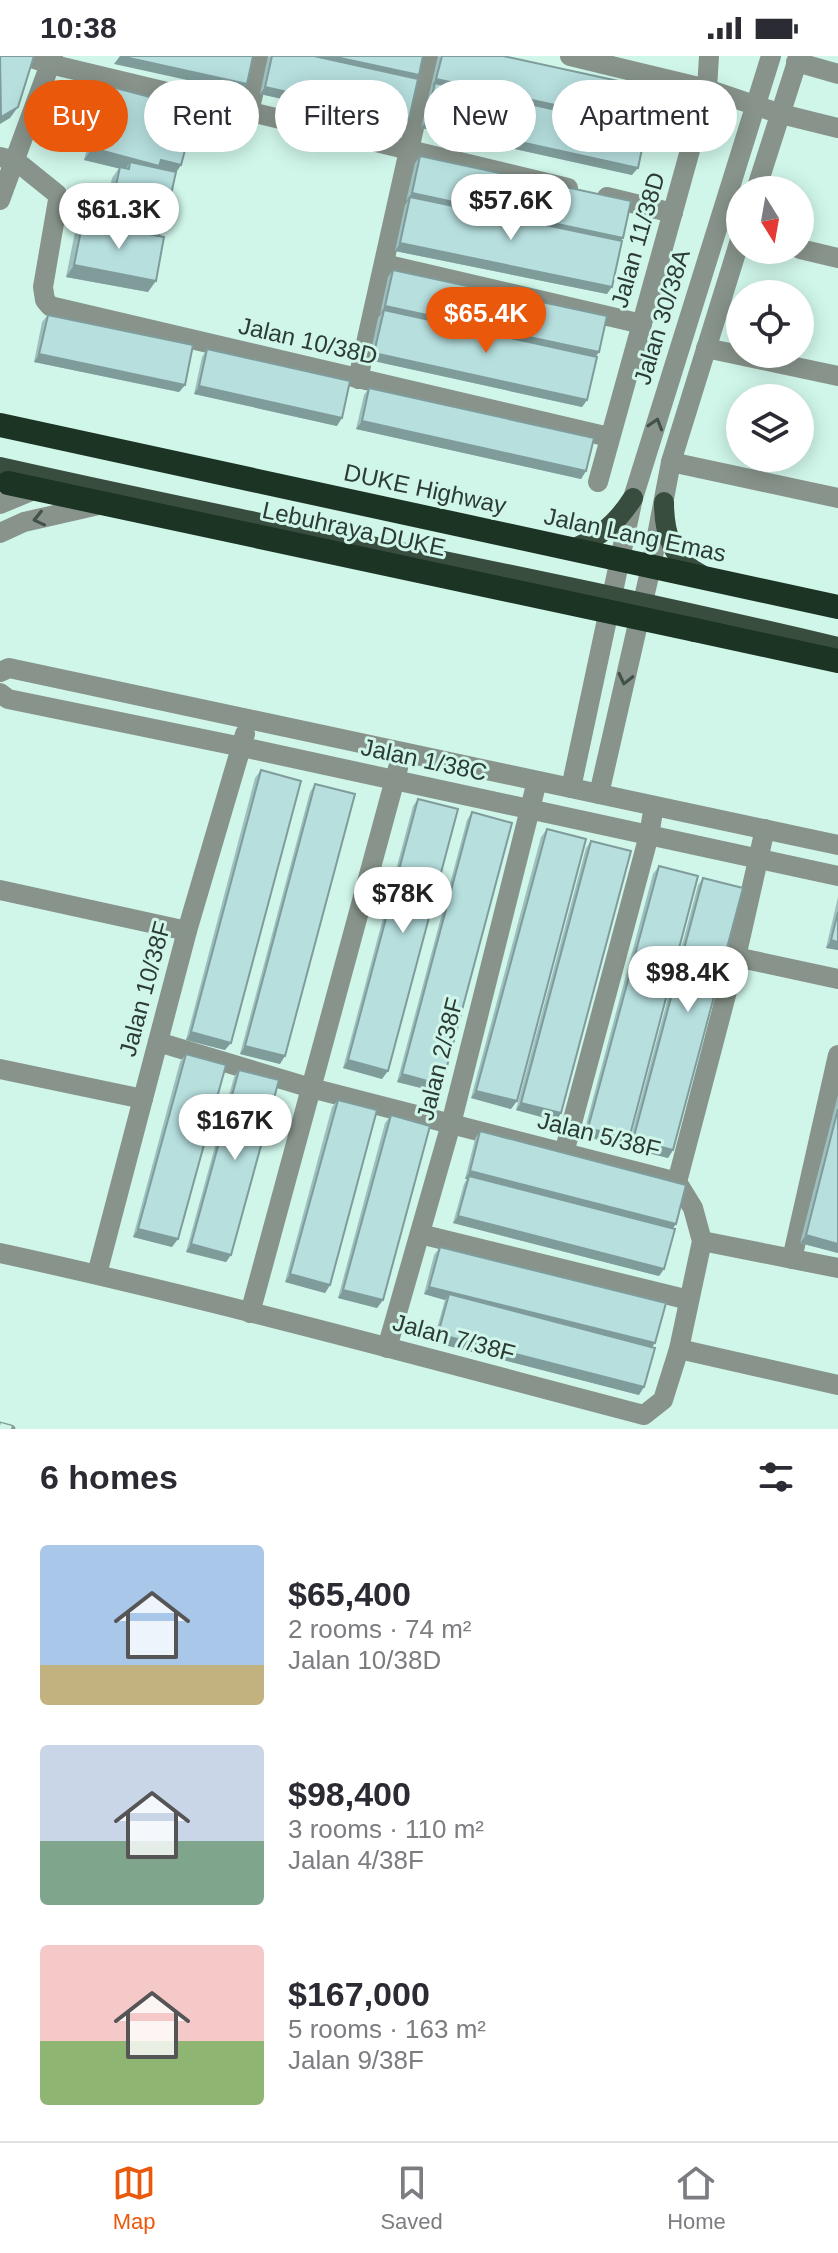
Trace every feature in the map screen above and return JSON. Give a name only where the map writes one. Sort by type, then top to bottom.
[{"type":"highway","name":"DUKE Highway","points":[[0,425],[838,606]]},
{"type":"highway","name":"Lebuhraya DUKE","points":[[0,482],[838,661]]},
{"type":"main road","name":"Jalan Lang Emas","points":[[0,417],[651,567],[838,606]]},
{"type":"main road","points":[[0,467],[838,647]]},
{"type":"main road","points":[[573,549],[592,541],[608,529],[633,498]]},
{"type":"main road","points":[[664,502],[668,540],[691,570],[708,578]]},
{"type":"street","points":[[25,56],[144,84]]},
{"type":"street","points":[[256,80],[262,56]]},
{"type":"street","points":[[358,379],[430,56]]},
{"type":"street","points":[[570,56],[670,80]]},
{"type":"street","name":"Jalan 11/38D","points":[[708,80],[709,56]]},
{"type":"street","name":"Jalan 30/38A","points":[[571,788],[633,498],[771,56]]},
{"type":"street","points":[[761,176],[798,59],[838,74]]},
{"type":"street","points":[[0,200],[8,159],[51,60]]},
{"type":"street","points":[[737,99],[781,114],[838,128]]},
{"type":"street","points":[[259,114],[673,213]]},
{"type":"street","name":"Jalan 11/38D","points":[[598,482],[690,152]]},
{"type":"street","name":"Jalan 10/38D","points":[[8,159],[57,194],[43,287],[45,300],[50,306],[609,437]]},
{"type":"street","points":[[814,252],[838,258]]},
{"type":"street","points":[[384,264],[642,324]]},
{"type":"street","points":[[599,794],[651,567],[671,462],[732,264]]},
{"type":"street","points":[[706,348],[838,376]]},
{"type":"street","points":[[671,462],[838,498]]},
{"type":"street","points":[[0,504],[60,480]]},
{"type":"street","points":[[0,533],[24,522],[134,497]]},
{"type":"street","name":"Jalan 1/38C","points":[[0,672],[9,668],[838,845]]},
{"type":"street","name":"Jalan 1/38C","points":[[0,693],[8,699],[838,876]]},
{"type":"street","name":"Jalan 10/38F","points":[[97,1274],[187,931],[249,718]]},
{"type":"street","points":[[250,1313],[401,751]]},
{"type":"street","name":"Jalan 2/38F","points":[[387,1348],[451,1124],[537,781]]},
{"type":"street","points":[[564,1153],[649,835],[654,806]]},
{"type":"street","points":[[677,1182],[736,957],[765,829]]},
{"type":"street","points":[[0,890],[187,931]]},
{"type":"street","points":[[736,957],[838,979]]},
{"type":"street","name":"Jalan 5/38F","points":[[158,1042],[311,1088],[677,1182],[693,1208],[702,1241]]},
{"type":"street","points":[[792,1259],[838,1055]]},
{"type":"street","points":[[0,1069],[143,1099]]},
{"type":"street","points":[[420,1234],[689,1300]]},
{"type":"street","points":[[838,1268],[702,1241],[679,1349],[838,1385]]},
{"type":"street","name":"Jalan 7/38F","points":[[0,1253],[97,1274],[644,1415],[663,1400],[679,1349]]},
{"type":"building","points":[[0,56],[34,56],[18,107],[1,117]]},
{"type":"building","points":[[120,56],[253,56],[248,80],[229,80]]},
{"type":"building","points":[[272,56],[314,56],[418,79],[409,119],[408,80],[275,80],[275,89],[265,87]]},
{"type":"building","points":[[331,56],[423,56],[419,75]]},
{"type":"building","points":[[442,56],[503,56],[614,80],[552,80],[552,104],[536,101],[536,80],[436,79]]},
{"type":"building","points":[[128,91],[144,95],[144,152],[184,152],[181,165],[161,160],[159,166],[107,152],[128,152]]},
{"type":"building","points":[[536,105],[552,109],[552,149],[536,145]]},
{"type":"building","points":[[566,152],[641,152],[638,168]]},
{"type":"building","points":[[420,156],[631,201],[623,238],[412,193]]},
{"type":"building","points":[[130,162],[176,172],[163,230],[117,220],[122,197],[114,195],[120,167],[129,169]]},
{"type":"building","points":[[410,197],[622,241],[612,287],[400,243]]},
{"type":"building","points":[[83,221],[164,237],[156,281],[74,265]]},
{"type":"building","points":[[393,270],[607,316],[599,352],[385,306]]},
{"type":"building","points":[[384,310],[597,357],[587,400],[374,353]]},
{"type":"building","points":[[48,315],[193,345],[185,385],[39,354]]},
{"type":"building","points":[[207,349],[350,381],[342,418],[199,386]]},
{"type":"building","points":[[369,388],[594,438],[586,471],[362,421]]},
{"type":"building","points":[[261,770],[301,781],[231,1043],[191,1032]]},
{"type":"building","points":[[315,784],[355,794],[285,1056],[245,1046]]},
{"type":"building","points":[[418,799],[458,809],[388,1071],[348,1060]]},
{"type":"building","points":[[472,812],[512,823],[442,1085],[402,1074]]},
{"type":"building","points":[[547,829],[586,839],[517,1101],[476,1091]]},
{"type":"building","points":[[591,841],[631,851],[561,1113],[521,1103]]},
{"type":"building","points":[[659,866],[698,876],[629,1139],[588,1128]]},
{"type":"building","points":[[703,878],[743,888],[673,1150],[633,1140]]},
{"type":"building","points":[[838,912],[838,942],[831,940]]},
{"type":"building","points":[[186,1054],[226,1065],[178,1239],[138,1229]]},
{"type":"building","points":[[239,1070],[279,1080],[231,1255],[191,1244]]},
{"type":"building","points":[[338,1100],[377,1110],[330,1285],[290,1274]]},
{"type":"building","points":[[838,1109],[838,1244],[806,1235]]},
{"type":"building","points":[[391,1115],[430,1126],[383,1300],[343,1290]]},
{"type":"building","points":[[480,1131],[686,1185],[676,1224],[470,1171]]},
{"type":"building","points":[[469,1176],[675,1229],[664,1269],[458,1216]]},
{"type":"building","points":[[440,1247],[666,1303],[655,1343],[429,1287]]},
{"type":"building","points":[[449,1294],[655,1348],[644,1387],[438,1334]]},
{"type":"railway","points":[[0,1426],[11,1429]]}]
